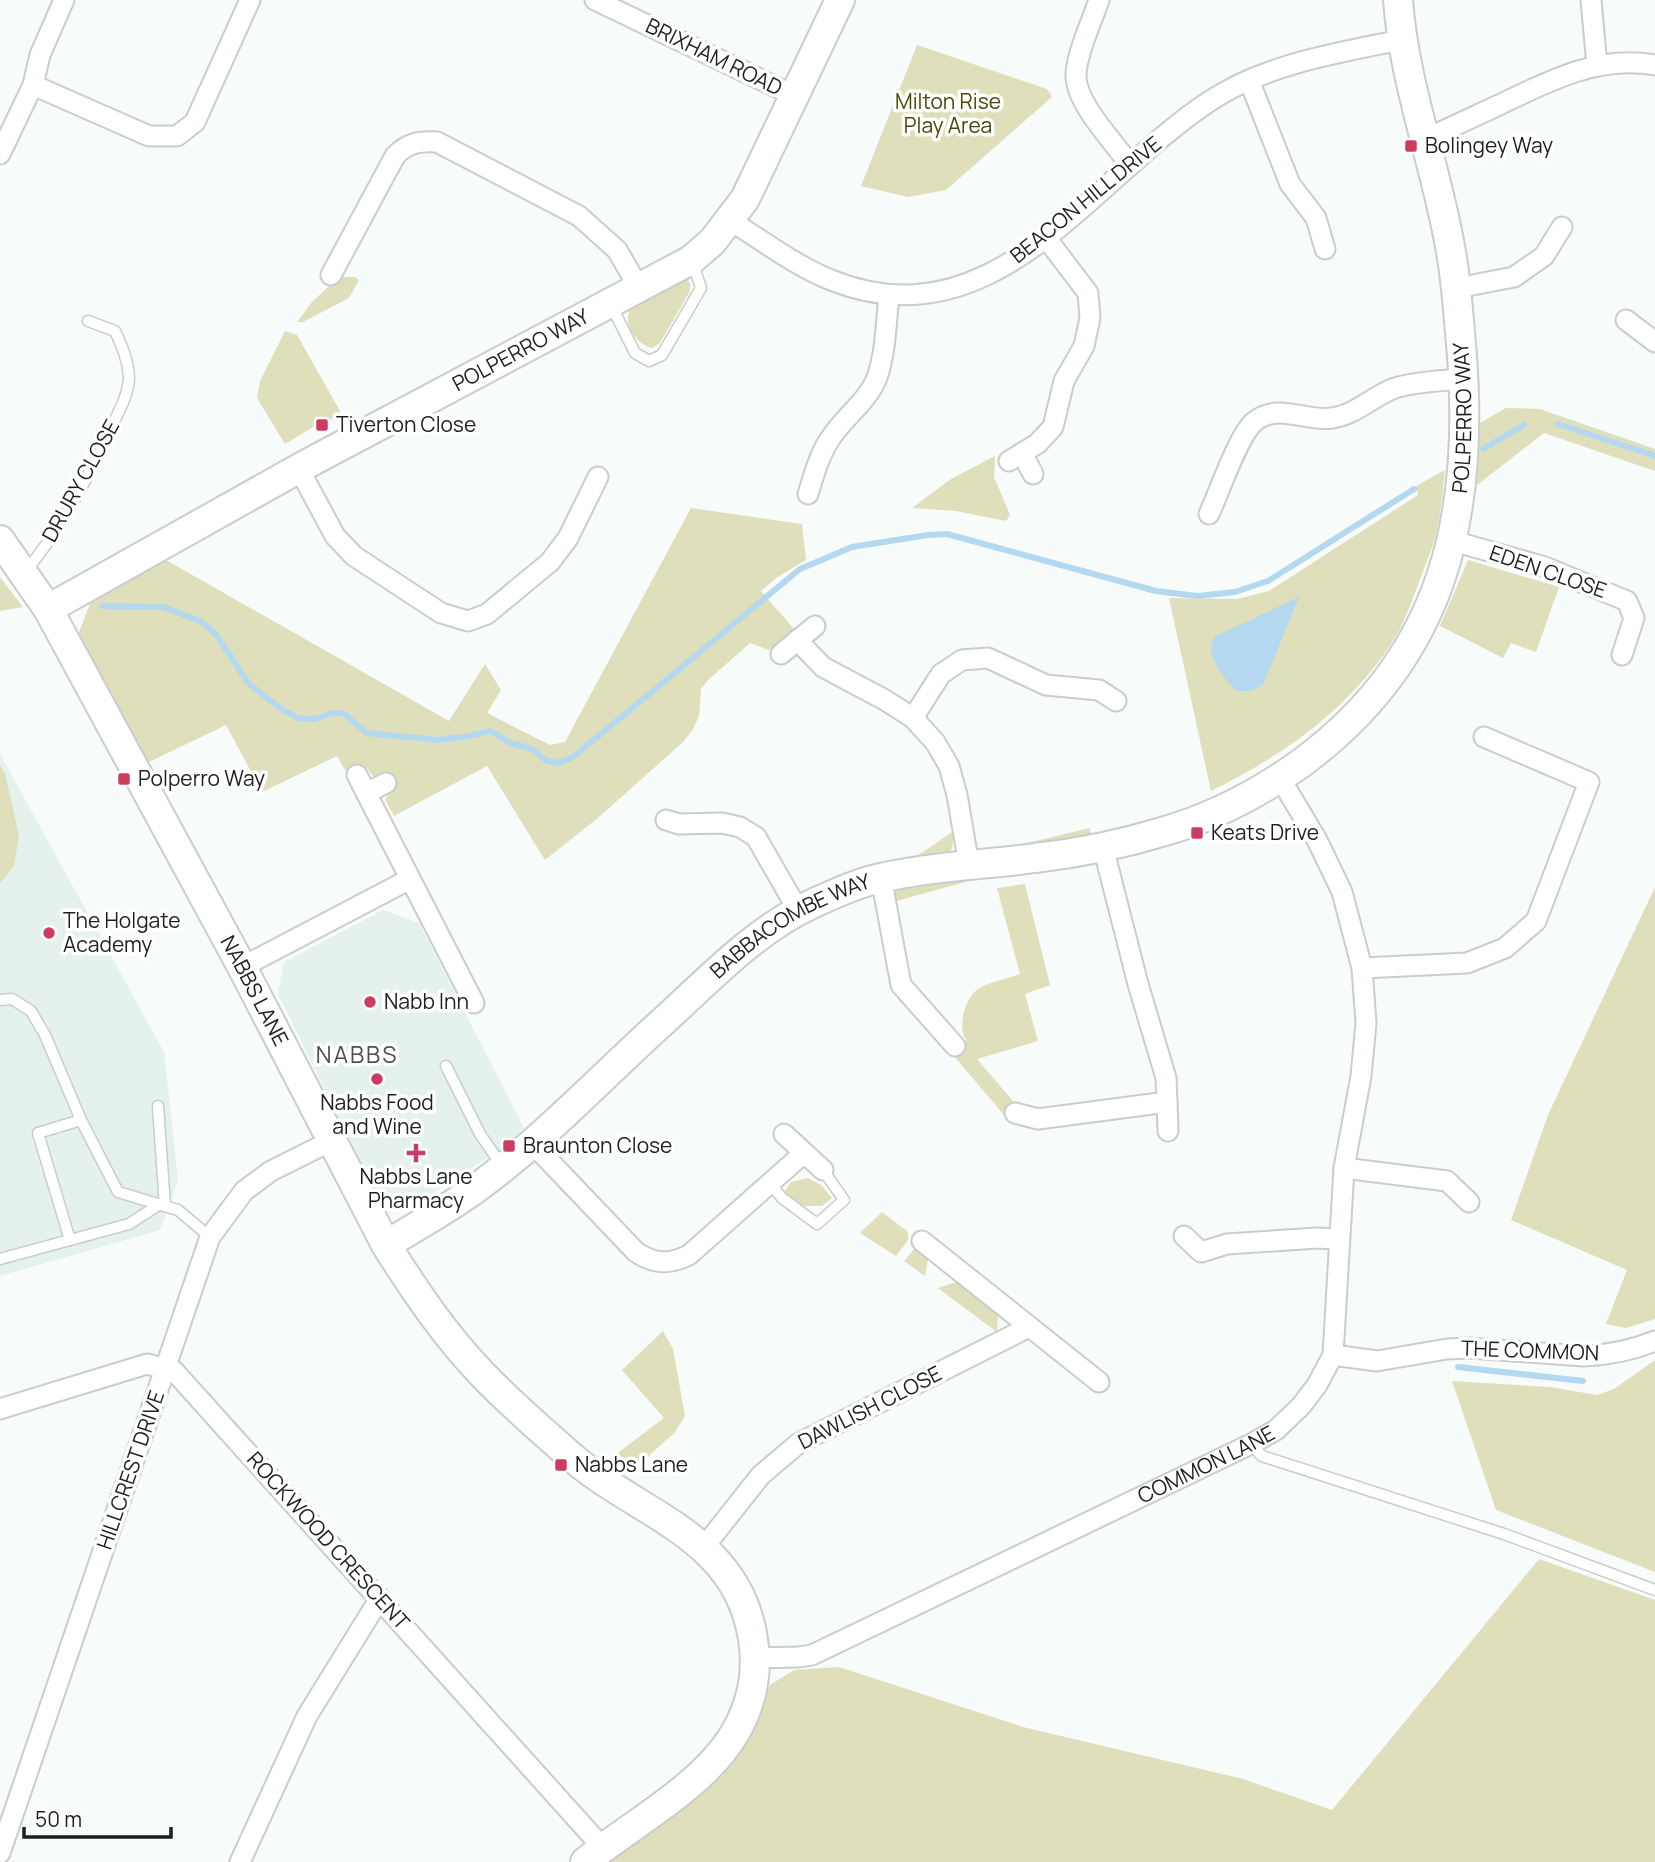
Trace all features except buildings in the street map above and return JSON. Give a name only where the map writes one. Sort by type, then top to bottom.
[{"type":"street","points":[[0,154],[33,85],[40,54],[64,0]]},
{"type":"street","points":[[33,85],[149,136],[177,136],[195,122],[250,0]]},
{"type":"street","name":"BRIXHAM ROAD","points":[[595,0],[795,96]]},
{"type":"street","name":"POLPERRO WAY","points":[[48,608],[299,469],[691,260],[712,242],[746,200],[840,0]]},
{"type":"street","name":"POLPERRO WAY","points":[[1280,778],[1354,719],[1406,652],[1425,618],[1440,582],[1453,541],[1462,488],[1465,462],[1464,379],[1457,288],[1449,238],[1401,40],[1398,0]]},
{"type":"street","points":[[1591,0],[1597,66]]},
{"type":"street","points":[[1095,1],[1076,77],[1085,104],[1130,165]]},
{"type":"street","name":"BEACON HILL DRIVE","points":[[731,220],[768,245],[829,279],[857,289],[889,295],[921,295],[955,289],[987,277],[1046,238],[1180,122],[1213,99],[1249,80],[1299,64],[1401,40]]},
{"type":"street","points":[[1425,139],[1543,83],[1576,71],[1625,63],[1655,65]]},
{"type":"street","points":[[1249,80],[1290,184],[1317,218],[1325,249]]},
{"type":"street","points":[[331,275],[395,156],[402,148],[422,141],[437,142],[579,216],[617,250],[639,288]]},
{"type":"street","points":[[1457,288],[1514,276],[1544,256],[1562,227]]},
{"type":"street","points":[[1032,474],[1016,457],[1037,444],[1053,427],[1064,381],[1084,346],[1090,318],[1088,293],[1046,238]]},
{"type":"street","points":[[808,494],[830,439],[875,381],[881,362],[889,295]]},
{"type":"street","points":[[1626,320],[1655,342]]},
{"type":"street","points":[[1209,514],[1243,436],[1252,424],[1264,415],[1278,412],[1328,419],[1345,416],[1393,388],[1464,379]]},
{"type":"street","points":[[299,469],[335,536],[354,556],[441,612],[468,621],[487,614],[550,562],[568,538],[598,477]]},
{"type":"street","name":"NABBS LANE","points":[[0,540],[48,608],[242,968],[386,1245],[438,1322],[484,1376],[569,1455],[609,1487],[704,1547],[725,1570],[740,1597],[750,1621],[756,1658]]},
{"type":"street","name":"EDEN CLOSE","points":[[1453,541],[1545,567],[1628,601],[1634,618],[1622,655]]},
{"type":"street","points":[[781,654],[815,626]]},
{"type":"street","points":[[797,640],[822,667],[913,718],[935,742],[949,766],[957,794],[969,865]]},
{"type":"street","points":[[913,718],[941,674],[962,660],[988,658],[1046,685],[1099,690],[1116,701]]},
{"type":"street","points":[[1362,968],[1467,963],[1505,948],[1536,921],[1589,782],[1483,737]]},
{"type":"street","name":"BABBACOMBE WAY","points":[[386,1245],[481,1185],[739,953],[798,910],[881,877],[1039,858],[1168,831],[1227,808],[1280,778]]},
{"type":"street","name":"COMMON LANE","points":[[756,1658],[812,1655],[1251,1444],[1276,1430],[1301,1406],[1317,1385],[1333,1355],[1344,1168],[1361,1076],[1366,1023],[1362,968],[1342,892],[1317,840],[1280,778]]},
{"type":"street","points":[[386,783],[362,784],[474,1003]]},
{"type":"street","points":[[666,820],[679,824],[722,823],[740,827],[756,837],[798,910]]},
{"type":"street","points":[[1103,846],[1138,984],[1166,1077],[1168,1131]]},
{"type":"street","points":[[881,877],[901,985],[956,1046]]},
{"type":"street","points":[[242,968],[410,878]]},
{"type":"street","points":[[1016,1113],[1038,1119],[1167,1102]]},
{"type":"street","points":[[784,1134],[822,1170]]},
{"type":"street","name":"HILLCREST DRIVE","points":[[0,1853],[210,1237],[244,1191],[271,1171],[331,1141]]},
{"type":"street","points":[[531,1142],[636,1252],[656,1262],[678,1261],[689,1255],[804,1153]]},
{"type":"street","points":[[1344,1168],[1447,1181],[1469,1202]]},
{"type":"street","points":[[1184,1236],[1201,1252],[1227,1244],[1338,1238]]},
{"type":"street","points":[[922,1241],[1099,1382]]},
{"type":"street","name":"DAWLISH CLOSE","points":[[704,1547],[761,1475],[799,1443],[1028,1327]]},
{"type":"street","name":"THE COMMON","points":[[1333,1355],[1377,1361],[1469,1348],[1584,1356],[1651,1347]]},
{"type":"street","points":[[0,1409],[147,1364],[166,1368]]},
{"type":"street","name":"ROCKWOOD CRESCENT","points":[[166,1368],[174,1371],[380,1598],[594,1855]]},
{"type":"street","points":[[240,1862],[307,1716],[380,1598]]},
{"type":"street","points":[[594,1855],[693,1782],[723,1751],[736,1731],[747,1705],[754,1682],[756,1658]]},
{"type":"lane","points":[[610,304],[635,353],[649,361],[662,355],[701,288],[691,260]]},
{"type":"lane","name":"DRURY CLOSE","points":[[24,573],[46,546],[94,464],[120,409],[129,380],[126,355],[115,331],[88,321]]},
{"type":"lane","points":[[0,1000],[12,999],[32,1011],[81,1120],[118,1192],[177,1210],[210,1237]]},
{"type":"lane","points":[[446,1066],[480,1134],[503,1167]]},
{"type":"lane","points":[[158,1106],[163,1205]]},
{"type":"lane","points":[[70,1240],[38,1133],[81,1120]]},
{"type":"lane","points":[[770,1184],[782,1198],[817,1224],[844,1200],[822,1170]]},
{"type":"lane","points":[[0,1259],[129,1224],[163,1205]]},
{"type":"lane","points":[[1251,1444],[1262,1456],[1504,1534],[1655,1590]]},
{"type":"shaded area","name":"The Holgate Academy","points":[[0,754],[164,1052],[178,1180],[160,1230],[0,1276]]},
{"type":"shaded area","points":[[383,910],[419,923],[524,1128],[501,1149],[419,1202],[375,1195],[323,1096],[327,1094],[278,994],[284,962]]},
{"type":"green space","name":"Milton Rise Play Area","points":[[917,45],[1047,89],[1052,97],[946,190],[908,197],[861,186]]},
{"type":"green space","points":[[339,277],[355,277],[359,280],[349,298],[303,322],[297,322],[312,302]]},
{"type":"green space","points":[[686,278],[690,283],[690,291],[660,343],[652,348],[645,346],[631,331],[629,311],[633,305]]},
{"type":"green space","points":[[285,331],[297,335],[344,418],[325,420],[285,444],[257,398],[260,381]]},
{"type":"green space","points":[[1506,408],[1540,409],[1655,449],[1655,471],[1544,433],[1477,485],[1480,423]]},
{"type":"green space","points":[[995,456],[994,477],[1010,515],[1006,521],[956,511],[912,508],[951,479]]},
{"type":"green space","points":[[1445,470],[1432,549],[1403,623],[1377,663],[1337,708],[1314,727],[1264,762],[1211,791],[1169,598],[1237,599],[1269,591],[1418,495],[1416,486]]},
{"type":"green space","points":[[691,508],[802,524],[806,560],[776,578],[761,591],[794,629],[769,650],[750,643],[708,680],[701,689],[699,716],[683,742],[599,817],[545,860],[487,766],[394,816],[385,799],[394,789],[387,775],[373,776],[366,767],[348,775],[337,756],[262,792],[226,725],[149,762],[78,635],[91,601],[166,560],[449,721],[485,664],[501,690],[487,713],[550,745],[565,742]]},
{"type":"green space","points":[[1468,560],[1559,587],[1536,652],[1511,643],[1503,658],[1440,626]]},
{"type":"green space","points":[[0,577],[23,607],[0,611]]},
{"type":"green space","points":[[0,765],[5,773],[19,836],[14,866],[0,883]]},
{"type":"green space","points":[[1090,828],[1091,837],[1003,849]]},
{"type":"green space","points":[[954,831],[952,849],[945,855],[917,861],[917,856]]},
{"type":"green space","points":[[987,876],[893,902],[895,892],[903,886]]},
{"type":"green space","points":[[1025,884],[1050,985],[1025,994],[1038,1041],[977,1059],[1013,1101],[1004,1115],[954,1056],[962,1050],[966,1040],[962,1021],[973,993],[987,985],[1020,974],[997,888]]},
{"type":"green space","points":[[1655,887],[1655,1319],[1626,1328],[1606,1324],[1627,1270],[1511,1220],[1548,1115]]},
{"type":"green space","points":[[808,1178],[821,1185],[832,1198],[822,1206],[797,1206],[784,1192],[791,1182]]},
{"type":"green space","points":[[882,1212],[908,1232],[908,1240],[896,1256],[860,1233]]},
{"type":"green space","points":[[916,1247],[928,1260],[925,1276],[904,1261]]},
{"type":"green space","points":[[956,1282],[998,1316],[997,1332],[938,1288]]},
{"type":"green space","points":[[663,1331],[673,1349],[685,1416],[675,1432],[632,1471],[611,1458],[664,1418],[622,1370]]},
{"type":"green space","points":[[1655,1360],[1655,1572],[1496,1510],[1452,1381],[1550,1387],[1597,1395],[1614,1389]]},
{"type":"green space","points":[[1539,1559],[1655,1600],[1655,1862],[607,1862],[723,1775],[751,1730],[770,1685],[794,1670],[839,1667],[1023,1727],[1243,1779],[1332,1810]]},
{"type":"water","points":[[1299,597],[1263,685],[1250,691],[1235,690],[1220,672],[1213,657],[1212,642],[1216,636]]},
{"type":"waterway","points":[[1558,424],[1655,456]]},
{"type":"waterway","points":[[1483,449],[1524,425]]},
{"type":"waterway","points":[[102,606],[163,607],[200,621],[216,634],[249,684],[298,718],[314,719],[343,713],[367,733],[437,740],[491,731],[510,743],[532,749],[547,761],[558,763],[573,757],[800,569],[852,547],[947,534],[1156,591],[1198,596],[1235,592],[1268,581],[1414,489]]},
{"type":"waterway","points":[[1458,1367],[1583,1381]]},
{"type":"place","name":"Bolingey Way","points":[[1411,146]]},
{"type":"place","name":"Tiverton Close","points":[[322,425]]},
{"type":"place","name":"Polperro Way","points":[[124,779]]},
{"type":"place","name":"Keats Drive","points":[[1197,833]]},
{"type":"place","name":"The Holgate Academy","points":[[49,933]]},
{"type":"place","name":"Nabb Inn","points":[[370,1002]]},
{"type":"place","name":"Nabbs Food and Wine","points":[[377,1079]]},
{"type":"place","name":"Braunton Close","points":[[509,1146]]},
{"type":"place","name":"Nabbs Lane Pharmacy","points":[[416,1153]]},
{"type":"place","name":"Nabbs Lane","points":[[561,1465]]},
{"type":"district","name":"NABBS","points":[[357,1055]]}]
